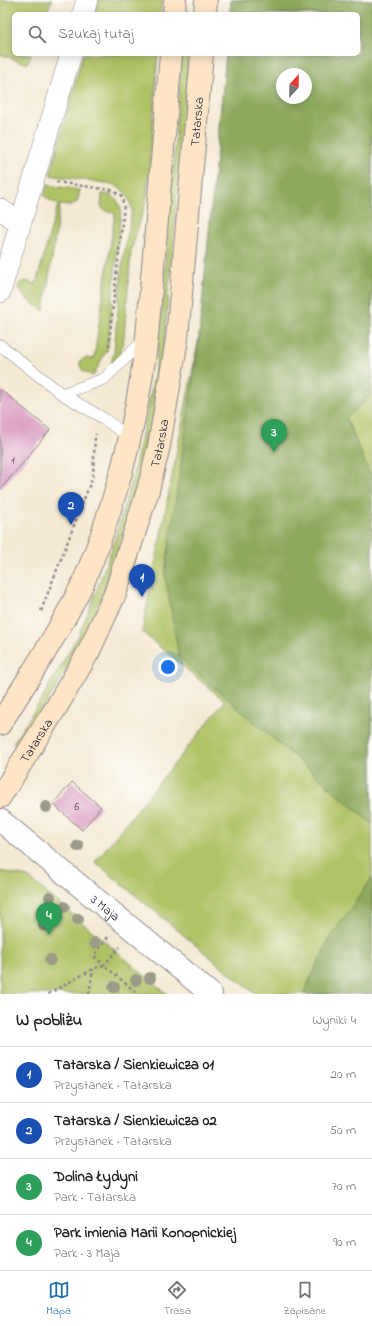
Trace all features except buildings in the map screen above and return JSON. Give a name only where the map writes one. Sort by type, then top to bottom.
[{"type":"main road","points":[[174,12],[176,0]]},
{"type":"main road","points":[[205,12],[206,0]]},
{"type":"main road","points":[[0,724],[54,636],[83,582],[103,533],[130,438],[141,384],[147,337],[171,56]]},
{"type":"main road","name":"Tatarska","points":[[0,797],[58,706],[89,651],[114,594],[148,490],[160,446],[177,339],[202,56]]},
{"type":"street","points":[[84,12],[87,0]]},
{"type":"street","points":[[0,292],[70,56]]},
{"type":"street","points":[[0,209],[20,223]]},
{"type":"street","name":"3 Maja","points":[[0,820],[211,994]]},
{"type":"lane","points":[[62,394],[104,379],[147,337]]},
{"type":"lane","points":[[0,345],[62,394],[103,418],[130,438]]},
{"type":"path","points":[[104,379],[124,206],[121,195],[111,190]]},
{"type":"path","points":[[41,612],[92,476],[95,437],[103,418]]},
{"type":"path","points":[[111,934],[94,956],[138,994]]},
{"type":"path","points":[[48,994],[93,969],[104,965],[122,944]]},
{"type":"path","points":[[90,994],[93,969]]},
{"type":"green space","points":[[0,0],[52,0],[47,12],[12,12],[12,56],[30,56],[27,64],[0,54]]},
{"type":"green space","points":[[98,0],[162,0],[161,12],[95,12]]},
{"type":"green space","points":[[231,0],[372,0],[372,994],[255,994],[95,862],[225,701],[142,632],[199,337],[226,56],[360,56],[360,12],[230,12]]},
{"type":"green space","points":[[231,0],[372,0],[372,394],[346,418],[372,479],[372,824],[179,657],[165,575],[199,337],[226,56],[360,56],[360,12],[230,12]]},
{"type":"green space","points":[[82,56],[158,56],[146,201],[131,251],[124,337],[120,355],[110,369],[114,352],[122,265],[132,210],[131,205],[126,194],[120,188],[112,184],[50,175]]},
{"type":"green space","points":[[182,56],[189,56],[162,367],[153,417],[137,485],[114,562],[99,605],[87,633],[58,685],[18,747],[13,743],[41,700],[78,636],[113,545],[133,475],[146,418],[155,372],[161,316]]},
{"type":"green space","points":[[47,185],[80,190],[77,202],[70,206],[60,205],[44,311],[24,296],[19,288],[19,284],[25,281],[36,284],[58,204],[44,196]]},
{"type":"green space","points":[[102,194],[114,197],[121,209],[108,347],[93,376],[83,371],[80,361],[85,358],[94,359],[115,213],[105,211],[101,207]]},
{"type":"green space","points":[[0,871],[28,877],[167,994],[0,994]]},
{"type":"green space","points":[[372,878],[372,994],[303,994],[330,938]]},
{"type":"place","name":"Dolina Łydyni","points":[[274,452]]},
{"type":"place","name":"Tatarska / Sienkiewicza 02","points":[[71,525]]},
{"type":"place","name":"Tatarska / Sienkiewicza 01","points":[[142,597]]},
{"type":"place","name":"Park imienia Marii Konopnickiej","points":[[49,935]]}]
